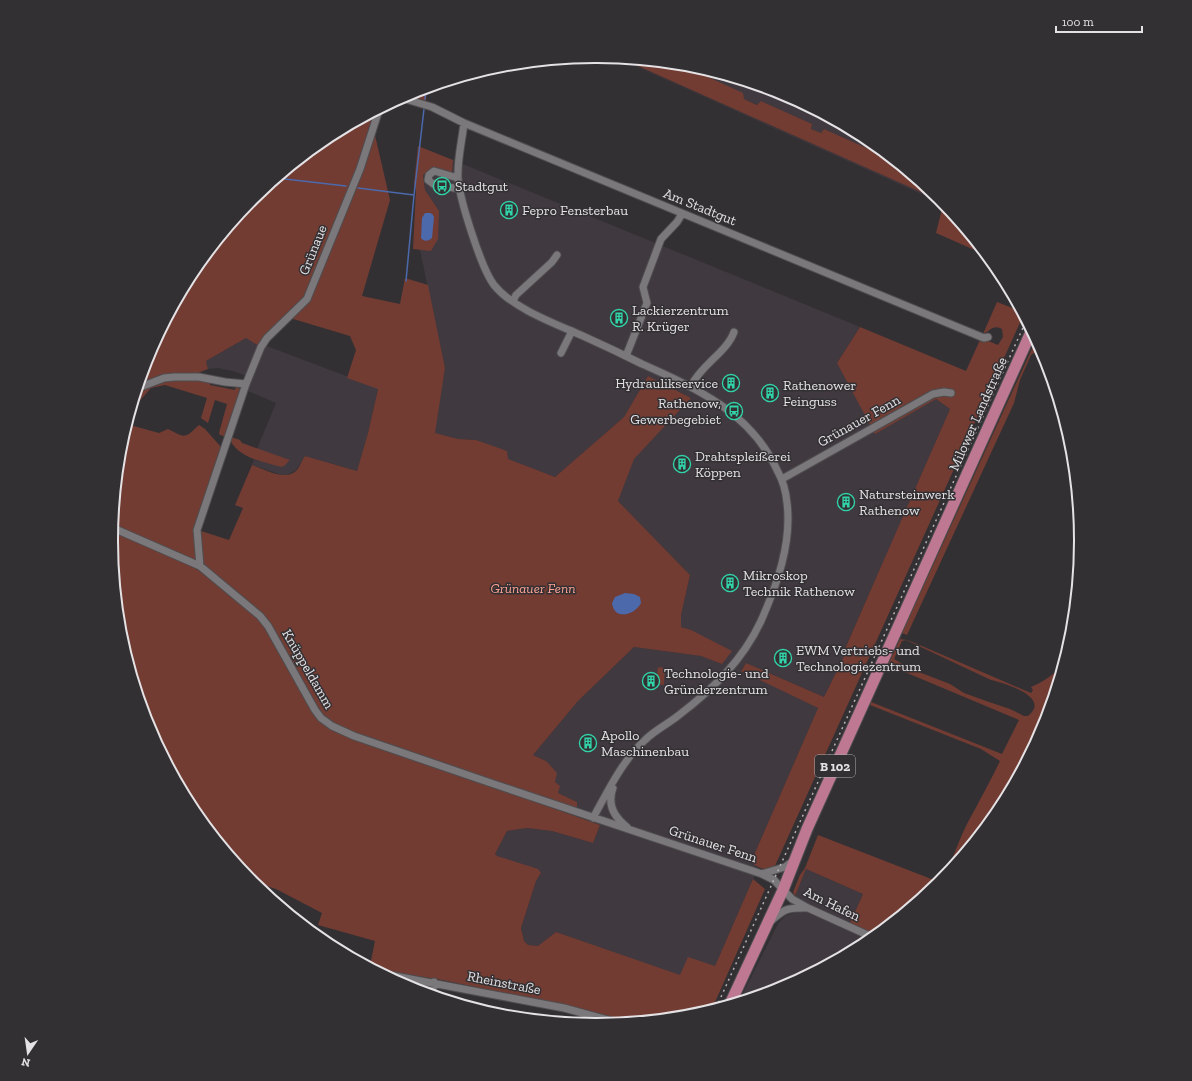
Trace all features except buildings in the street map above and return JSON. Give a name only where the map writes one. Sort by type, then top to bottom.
[{"type":"main road","name":"Milower Landstraße","points":[[733,998],[783,890],[807,829],[1028,338]]},
{"type":"street","name":"Am Stadtgut","points":[[410,100],[432,107],[682,214],[984,338],[988,337]]},
{"type":"street","name":"Grünaue","points":[[200,566],[197,530],[246,384],[261,347],[267,338],[307,299],[360,169],[377,116]]},
{"type":"street","name":"Grünauer Fenn","points":[[464,122],[458,178],[460,189],[468,220],[488,275],[499,290],[525,308],[691,386],[730,411],[750,428],[764,445],[782,479],[787,502],[788,523],[786,544],[776,580],[755,632],[744,650],[717,683],[691,706],[645,739],[633,753],[616,778],[593,818],[762,874],[774,880],[783,890]]},
{"type":"street","points":[[458,178],[434,172],[429,175],[428,180],[436,186],[460,189]]},
{"type":"street","points":[[626,356],[646,303],[643,287],[661,239],[677,222],[682,214]]},
{"type":"street","points":[[513,301],[516,296],[552,262],[557,255]]},
{"type":"street","points":[[561,353],[572,331]]},
{"type":"street","points":[[691,386],[702,369],[732,338],[734,332]]},
{"type":"street","points":[[145,385],[164,378],[199,376],[225,382],[246,384]]},
{"type":"street","name":"Grünauer Fenn","points":[[782,479],[934,394],[944,392],[951,393]]},
{"type":"street","name":"Knüppeldamm","points":[[119,530],[200,566],[260,616],[268,626],[315,710],[321,718],[332,726],[354,736],[593,818]]},
{"type":"street","name":"Grünauer Fenn","points":[[616,778],[611,792],[612,810],[621,822],[631,830]]},
{"type":"street","points":[[762,874],[785,867],[796,859]]},
{"type":"street","name":"Am Hafen","points":[[783,890],[792,899],[808,908],[866,934]]},
{"type":"street","name":"Milower Landstraße","points":[[766,925],[780,913],[790,908],[808,908]]},
{"type":"street","name":"Rheinstraße","points":[[402,977],[564,1008],[600,1018]]},
{"type":"street","points":[[433,989],[434,982]]},
{"type":"shaded area","points":[[631,64],[924,194],[927,196]]},
{"type":"shaded area","points":[[699,74],[720,79],[779,99],[835,127],[870,150],[824,129],[821,133],[811,129],[812,124],[761,101],[758,105]]},
{"type":"shaded area","points":[[453,160],[860,327],[837,363],[936,399],[950,409],[844,650],[846,651],[824,697],[746,663],[741,670],[818,708],[751,862],[758,868],[715,966],[680,976],[556,932],[538,946],[528,945],[524,941],[521,928],[536,881],[541,873],[495,854],[507,831],[527,828],[552,831],[593,843],[600,825],[551,807],[553,801],[577,808],[577,802],[558,793],[546,761],[533,755],[578,701],[634,647],[701,656],[722,664],[691,630],[681,627],[681,615],[690,575],[618,501],[633,459],[691,398],[648,376],[624,417],[555,477],[507,459],[476,440],[458,439],[434,433],[445,368],[420,250],[431,250],[439,211],[425,190],[423,175],[433,168],[452,174]]},
{"type":"shaded area","points":[[246,338],[259,346],[247,376],[233,371],[217,368],[208,369],[206,361]]},
{"type":"shaded area","points":[[264,345],[378,388],[368,433],[357,471],[305,456],[296,470],[287,475],[282,475],[252,465],[254,459],[281,467],[290,460],[257,449],[276,403],[248,391]]},
{"type":"shaded area","points":[[806,869],[863,894],[850,923],[804,902],[795,896]]},
{"type":"shaded area","points":[[809,911],[863,937],[807,969],[779,982],[742,995],[778,924],[785,916],[794,913],[805,913]]},
{"type":"green space","points":[[635,65],[658,67],[705,76],[743,93],[744,99],[757,105],[761,101],[812,124],[811,129],[821,133],[824,129],[870,150],[911,181],[924,193]]},
{"type":"green space","points":[[427,94],[426,102],[414,99]]},
{"type":"green space","points":[[374,118],[358,167],[306,298],[266,334],[259,346],[246,338],[206,361],[208,369],[195,374],[175,373],[146,382],[168,329],[182,302],[217,250],[258,203],[281,181],[331,143]]},
{"type":"green space","points":[[374,131],[390,200],[362,296],[400,304],[405,278],[428,285],[445,368],[435,433],[458,439],[476,440],[507,451],[508,459],[555,477],[624,417],[648,376],[691,398],[634,459],[618,501],[690,575],[681,615],[681,627],[691,630],[732,651],[722,664],[701,656],[634,647],[578,701],[533,755],[546,761],[557,773],[555,782],[560,786],[558,793],[577,802],[577,808],[357,733],[339,726],[329,720],[315,707],[271,624],[203,564],[201,531],[229,540],[243,508],[235,505],[252,465],[275,474],[287,475],[297,470],[305,456],[357,471],[368,433],[378,389],[347,378],[356,350],[350,336],[290,318],[309,300]]},
{"type":"green space","points":[[418,146],[453,160],[452,174],[433,168],[423,175],[425,190],[439,211],[438,239],[431,251],[413,249],[416,190],[414,184]]},
{"type":"green space","points":[[941,211],[975,250],[936,233]]},
{"type":"green space","points":[[997,302],[1013,308],[1020,322],[774,868],[765,869],[756,866],[751,862],[818,708],[741,671],[746,663],[824,697],[846,652],[844,651],[950,409],[936,399],[875,434],[837,363],[860,327],[966,371],[980,340],[986,340],[998,345],[1003,337],[1002,329],[996,327],[983,334]]},
{"type":"green space","points":[[1032,348],[1035,353],[1031,355],[1020,380],[1014,403],[907,635],[902,633]]},
{"type":"green space","points":[[174,379],[197,379],[210,381],[210,385],[235,390],[236,387],[240,389],[226,434],[224,436],[220,435],[219,433],[227,404],[215,400],[208,423],[201,418],[207,398],[165,385],[151,388],[140,400],[143,389]]},
{"type":"green space","points":[[199,425],[205,429],[221,447],[195,525],[197,561],[119,527],[123,478],[133,426],[159,433],[168,429],[185,436]]},
{"type":"green space","points":[[231,437],[240,440],[242,443],[290,460],[281,467],[259,461],[239,451],[230,440]]},
{"type":"green space","points":[[118,533],[194,567],[237,600],[264,624],[312,710],[353,737],[600,825],[593,843],[552,831],[527,828],[507,831],[495,854],[497,856],[538,869],[541,873],[536,881],[521,928],[524,941],[528,945],[538,946],[556,932],[680,975],[688,957],[715,966],[753,879],[765,889],[715,1003],[658,1014],[608,1018],[565,1006],[442,980],[390,972],[371,961],[375,941],[318,925],[322,913],[276,889],[266,886],[258,878],[217,831],[182,779],[155,723],[144,694],[128,634],[120,572]]},
{"type":"green space","points":[[900,639],[907,640],[922,646],[1031,693],[1033,690],[1031,687],[1040,683],[1054,672],[1037,723],[1010,779],[975,831],[953,858],[966,826],[1000,761],[981,749],[870,705],[871,702],[1002,754],[1019,720],[888,665]],"holes":[[[906,640],[991,680],[1006,684],[1030,697],[1034,703],[1034,709],[1028,716],[1024,716],[1010,709],[964,693],[950,684],[911,669],[894,659],[902,641]]]},
{"type":"green space","points":[[658,667],[665,668],[664,685],[656,684]]},
{"type":"green space","points":[[818,835],[932,879],[911,900],[869,932],[850,923],[863,894],[806,869],[795,896],[793,892],[800,875],[805,868]]},
{"type":"water","points":[[425,213],[430,213],[434,217],[432,238],[426,241],[421,238],[422,218]]},
{"type":"water","points":[[625,593],[634,594],[640,597],[641,603],[634,611],[620,614],[614,609],[612,603],[615,597]]},
{"type":"waterway","points":[[425,94],[425,99]]},
{"type":"waterway","points":[[406,281],[424,109]]},
{"type":"waterway","points":[[285,179],[346,186]]},
{"type":"waterway","points":[[358,188],[414,195]]},
{"type":"railway","points":[[719,1002],[1023,327]]},
{"type":"place","name":"Stadtgut","points":[[442,186]]},
{"type":"place","name":"Fepro Fensterbau","points":[[509,210]]},
{"type":"place","name":"Lackierzentrum R. Krüger","points":[[619,318]]},
{"type":"place","name":"Hydraulikservice","points":[[731,383]]},
{"type":"place","name":"Rathenower Feinguss","points":[[770,393]]},
{"type":"place","name":"Rathenow, Gewerbegebiet","points":[[734,411]]},
{"type":"place","name":"Drahtspleißerei Köppen","points":[[682,464]]},
{"type":"place","name":"Natursteinwerk Rathenow","points":[[846,502]]},
{"type":"place","name":"Mikroskop Technik Rathenow","points":[[730,583]]},
{"type":"place","name":"EWM Vertriebs- und Technologiezentrum","points":[[783,658]]},
{"type":"place","name":"Technologie- und Gründerzentrum","points":[[651,681]]},
{"type":"place","name":"Apollo Maschinenbau","points":[[588,743]]}]
